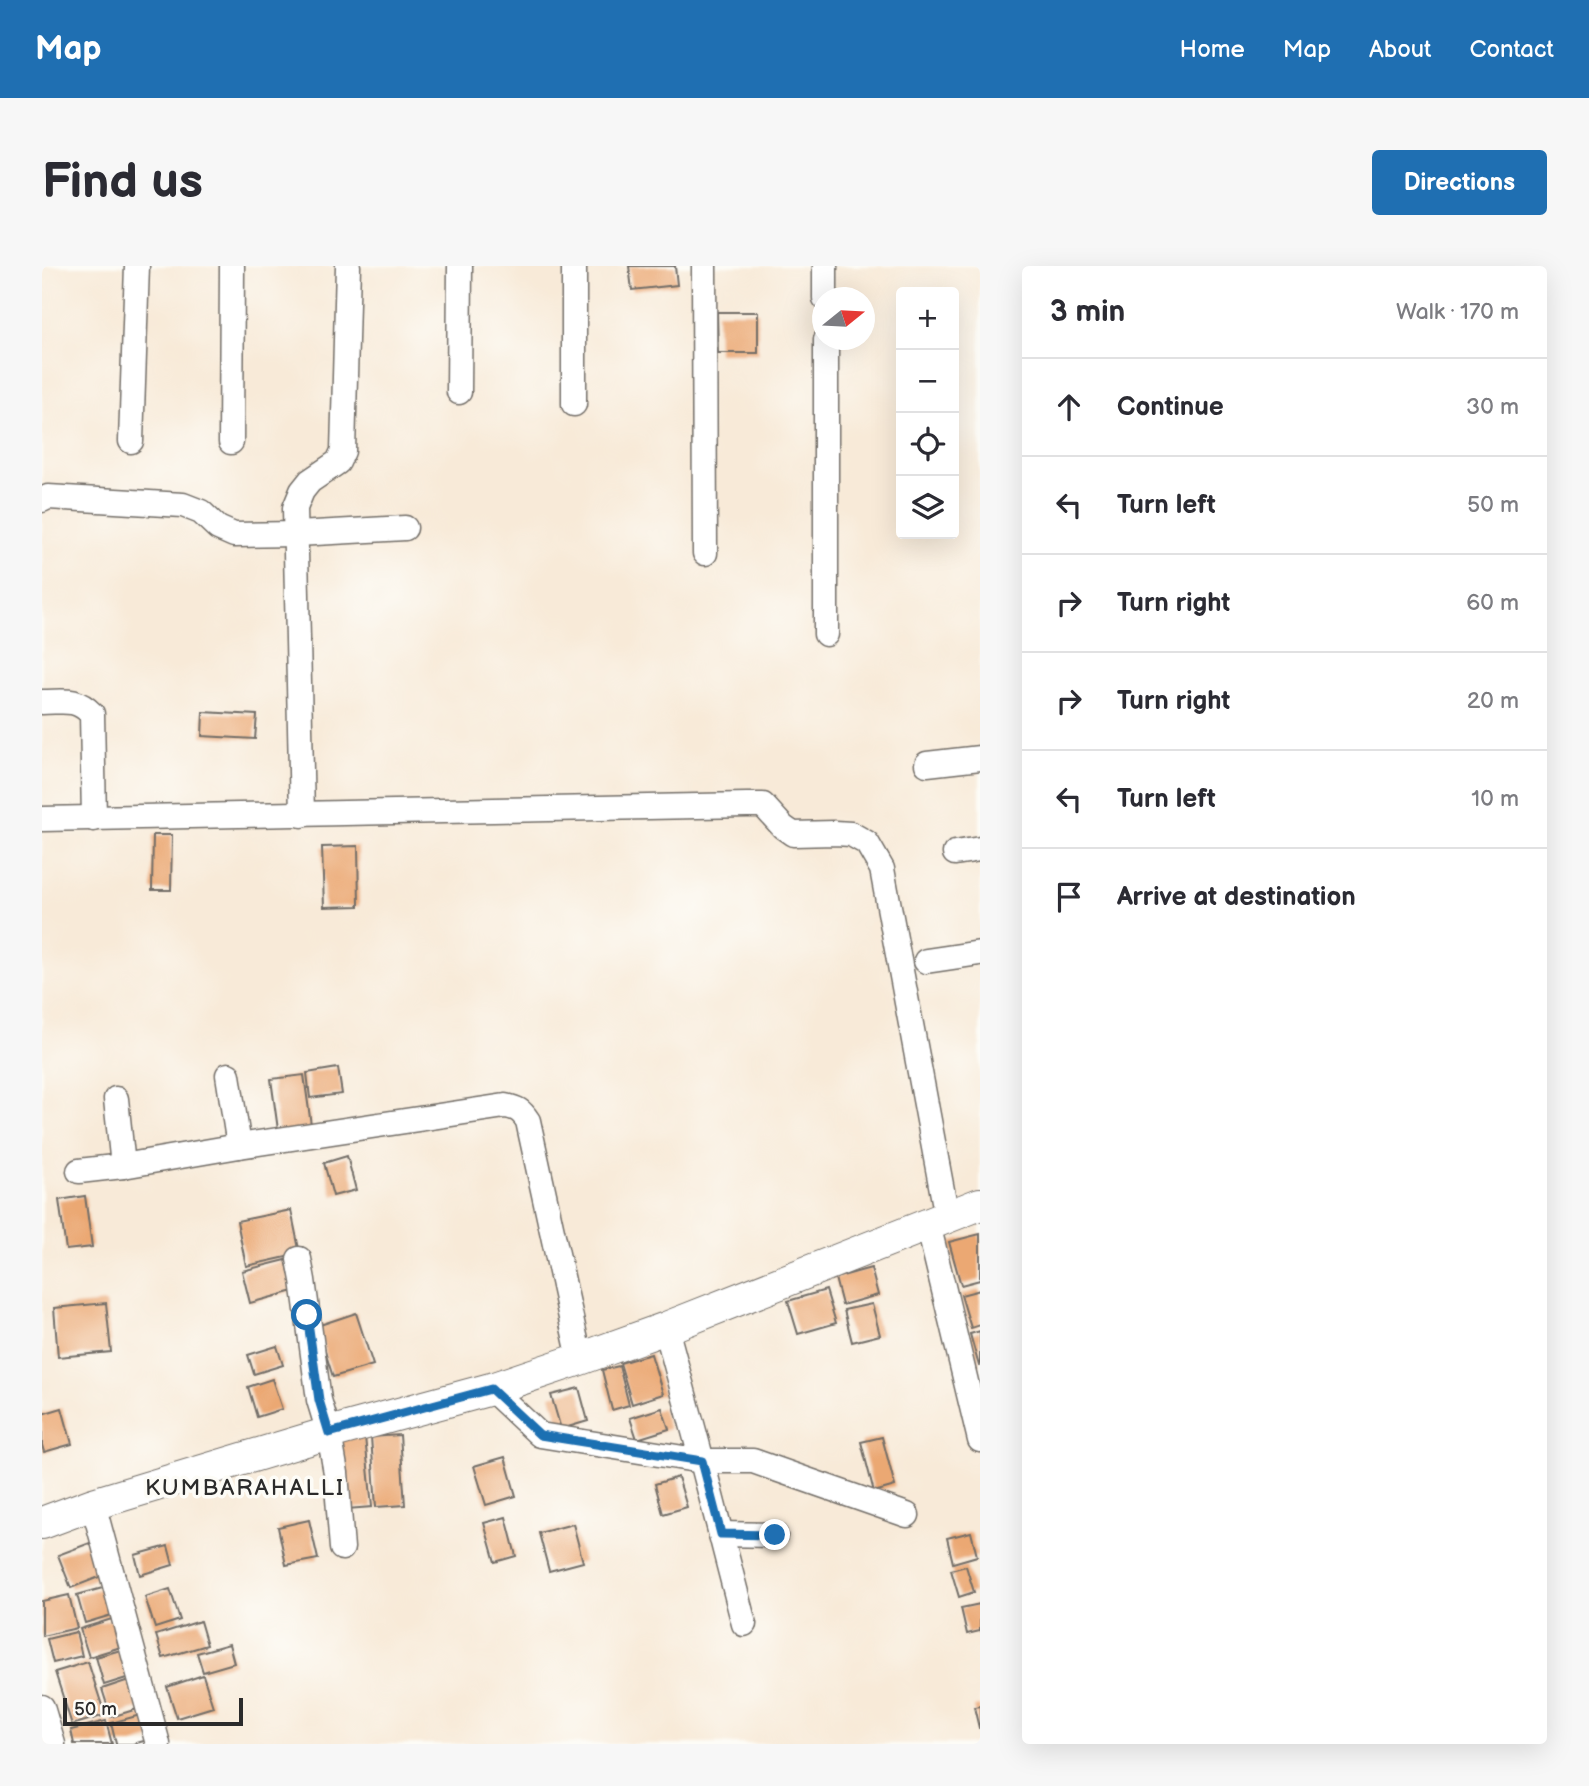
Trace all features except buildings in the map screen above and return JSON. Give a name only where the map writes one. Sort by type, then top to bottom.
[{"type":"street","points":[[131,441],[137,266]]},
{"type":"street","points":[[231,442],[232,266]]},
{"type":"street","points":[[302,815],[295,508],[302,491],[310,481],[338,461],[343,451],[348,266]]},
{"type":"street","points":[[459,392],[460,266]]},
{"type":"street","points":[[574,266],[574,404]]},
{"type":"street","points":[[704,266],[705,553]]},
{"type":"street","points":[[825,266],[825,287]]},
{"type":"street","points":[[825,350],[826,634]]},
{"type":"street","points":[[44,498],[183,505],[201,512],[218,528],[234,535],[405,528]]},
{"type":"street","points":[[42,702],[74,702],[83,705],[92,714],[94,819]]},
{"type":"street","points":[[927,764],[980,758]]},
{"type":"street","points":[[42,819],[763,805],[793,834],[850,834],[867,843],[881,869],[937,1220],[980,1440]]},
{"type":"street","points":[[956,853],[980,849]]},
{"type":"street","points":[[926,961],[980,953]]},
{"type":"street","points":[[228,1075],[239,1146]]},
{"type":"street","points":[[116,1099],[123,1166]]},
{"type":"street","points":[[79,1171],[505,1106],[517,1108],[528,1121],[580,1359]]},
{"type":"street","points":[[42,1523],[93,1504],[329,1433],[491,1389],[580,1359],[666,1328],[980,1204]]},
{"type":"street","points":[[299,1259],[319,1400],[329,1433],[336,1473],[342,1548]]},
{"type":"street","points":[[666,1328],[744,1624]]},
{"type":"street","points":[[491,1389],[540,1435],[702,1461],[753,1461],[907,1515]]},
{"type":"street","points":[[93,1504],[158,1744]]},
{"type":"street","points":[[721,1534],[775,1535]]},
{"type":"street","points":[[42,1707],[53,1744]]},
{"type":"district","name":"KUMBARAHALLI","points":[[245,1488]]},
{"type":"route","points":[[307,1315],[319,1400],[329,1433],[491,1389],[540,1435],[702,1461],[721,1534],[775,1535]]}]
